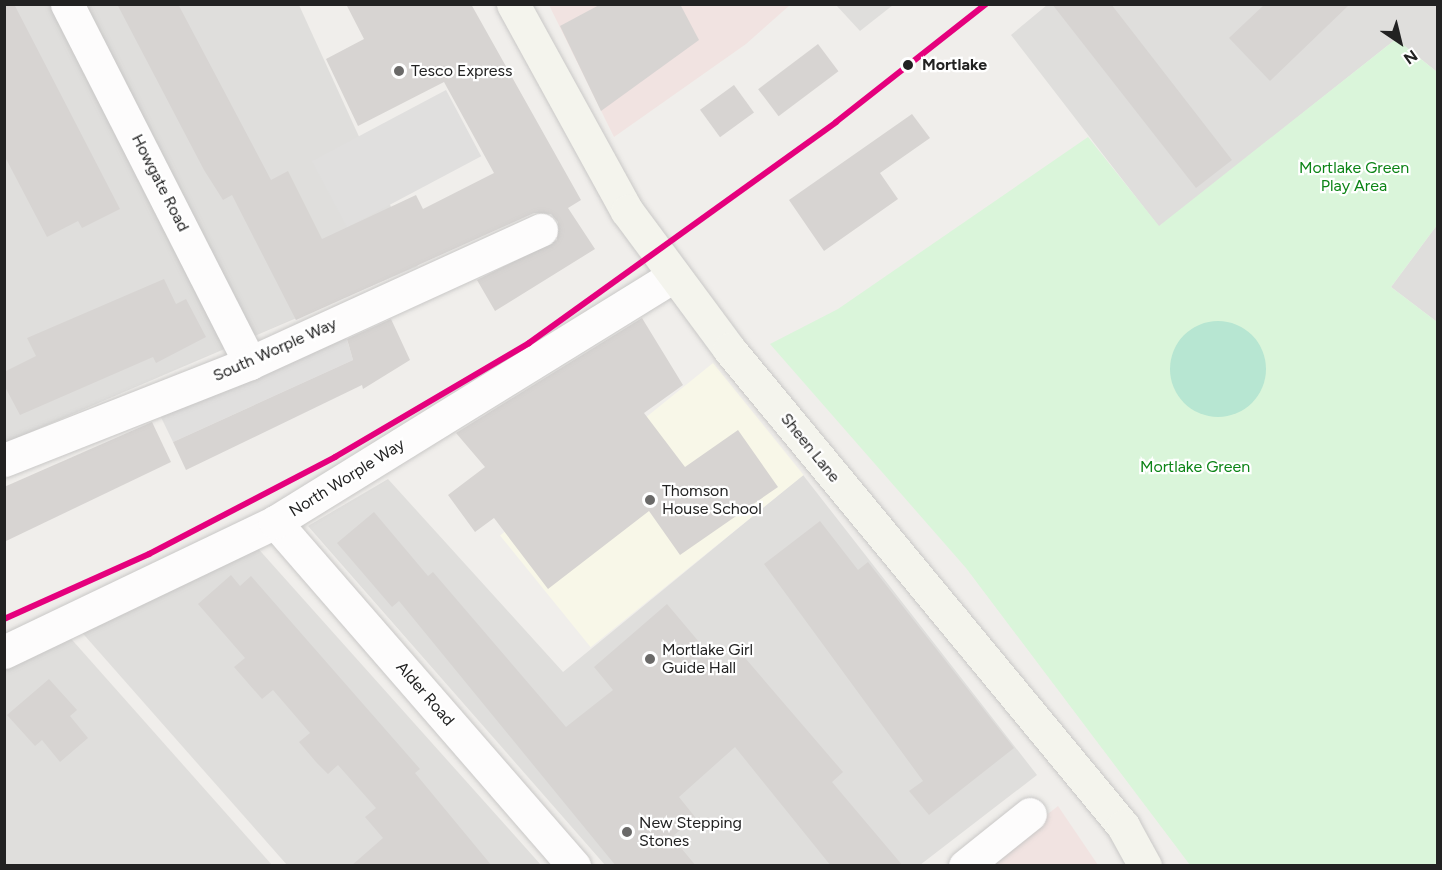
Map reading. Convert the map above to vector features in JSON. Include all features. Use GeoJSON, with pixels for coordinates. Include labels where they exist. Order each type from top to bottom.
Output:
{"type":"FeatureCollection","features":[{"type":"Feature","properties":{"kind":"main road","name":"Sheen Lane"},"geometry":{"type":"LineString","coordinates":[[513,4],[615,196],[674,276],[1123,826],[1145,866]]}},
{"type":"Feature","properties":{"kind":"street","name":"Howgate Road"},"geometry":{"type":"LineString","coordinates":[[67,4],[250,363]]}},
{"type":"Feature","properties":{"kind":"street","name":"South Worple Way"},"geometry":{"type":"LineString","coordinates":[[4,460],[250,363],[541,230]]}},
{"type":"Feature","properties":{"kind":"street","name":"North Worple Way"},"geometry":{"type":"LineString","coordinates":[[4,652],[275,522],[674,276]]}},
{"type":"Feature","properties":{"kind":"street","name":"Alder Road"},"geometry":{"type":"LineString","coordinates":[[275,522],[574,866]]}},
{"type":"Feature","properties":{"kind":"street"},"geometry":{"type":"LineString","coordinates":[[965,866],[1030,814]]}},
{"type":"Feature","properties":{"kind":"shaded area"},"geometry":{"type":"Polygon","coordinates":[[[4,5],[299,5],[418,266],[5,443],[4,5]]]}},
{"type":"Feature","properties":{"kind":"shaded area"},"geometry":{"type":"Polygon","coordinates":[[[549,5],[790,5],[746,44],[614,137],[549,5]]]}},
{"type":"Feature","properties":{"kind":"shaded area"},"geometry":{"type":"Polygon","coordinates":[[[836,5],[893,5],[860,31],[836,5]]]}},
{"type":"Feature","properties":{"kind":"shaded area"},"geometry":{"type":"Polygon","coordinates":[[[1047,5],[1437,5],[1437,72],[1396,39],[1159,227],[1011,35],[1047,5]]]}},
{"type":"Feature","properties":{"kind":"shaded area"},"geometry":{"type":"Polygon","coordinates":[[[446,90],[481,156],[347,228],[312,161],[446,90]]]}},
{"type":"Feature","properties":{"kind":"shaded area"},"geometry":{"type":"Polygon","coordinates":[[[1437,225],[1437,322],[1391,287],[1437,225]]]}},
{"type":"Feature","properties":{"kind":"shaded area"},"geometry":{"type":"Polygon","coordinates":[[[346,336],[353,360],[173,442],[158,411],[346,336]]]}},
{"type":"Feature","properties":{"kind":"shaded area","name":"Thomson House School"},"geometry":{"type":"Polygon","coordinates":[[[713,363],[804,475],[591,647],[500,535],[713,363]]]}},
{"type":"Feature","properties":{"kind":"shaded area"},"geometry":{"type":"Polygon","coordinates":[[[803,475],[1037,775],[920,865],[605,865],[308,526],[388,479],[563,672],[803,475]]]}},
{"type":"Feature","properties":{"kind":"shaded area"},"geometry":{"type":"Polygon","coordinates":[[[254,544],[541,865],[287,865],[78,628],[254,544]]]}},
{"type":"Feature","properties":{"kind":"shaded area"},"geometry":{"type":"Polygon","coordinates":[[[66,633],[272,865],[5,866],[5,664],[66,633]]]}},
{"type":"Feature","properties":{"kind":"shaded area"},"geometry":{"type":"Polygon","coordinates":[[[1058,806],[1098,865],[982,866],[998,853],[1058,806]]]}},
{"type":"Feature","properties":{"kind":"green space","name":"Mortlake Green"},"geometry":{"type":"Polygon","coordinates":[[[1396,39],[1437,72],[1437,225],[1391,287],[1437,322],[1437,865],[1190,865],[966,568],[770,344],[838,309],[1088,137],[1159,226],[1396,39]]]}},
{"type":"Feature","properties":{"kind":"green space"},"geometry":{"type":"Polygon","coordinates":[[[1218,321],[1236,325],[1252,335],[1262,351],[1266,369],[1262,387],[1252,403],[1236,413],[1218,417],[1200,413],[1184,403],[1174,387],[1170,369],[1174,351],[1184,335],[1200,325],[1218,321]]]}},
{"type":"Feature","properties":{"kind":"building"},"geometry":{"type":"Polygon","coordinates":[[[4,4],[14,4],[120,209],[82,228],[78,221],[47,237],[4,155],[4,4]]]}},
{"type":"Feature","properties":{"kind":"building"},"geometry":{"type":"Polygon","coordinates":[[[117,4],[178,4],[271,180],[288,171],[322,239],[416,195],[423,209],[494,173],[444,82],[358,126],[326,59],[364,39],[346,4],[471,4],[581,200],[568,208],[595,249],[495,311],[477,280],[557,240],[558,222],[551,214],[534,213],[296,320],[232,195],[223,200],[204,170],[117,4]]]}},
{"type":"Feature","properties":{"kind":"building"},"geometry":{"type":"Polygon","coordinates":[[[601,4],[680,4],[699,40],[601,111],[560,26],[601,4]]]}},
{"type":"Feature","properties":{"kind":"building"},"geometry":{"type":"Polygon","coordinates":[[[1052,4],[1111,4],[1232,160],[1196,188],[1052,4]]]}},
{"type":"Feature","properties":{"kind":"building"},"geometry":{"type":"Polygon","coordinates":[[[1265,4],[1350,4],[1270,81],[1229,38],[1265,4]]]}},
{"type":"Feature","properties":{"kind":"building"},"geometry":{"type":"Polygon","coordinates":[[[818,44],[838,71],[779,116],[758,89],[818,44]]]}},
{"type":"Feature","properties":{"kind":"building"},"geometry":{"type":"Polygon","coordinates":[[[734,85],[754,113],[720,137],[700,110],[734,85]]]}},
{"type":"Feature","properties":{"kind":"building","name":"Mortlake"},"geometry":{"type":"Polygon","coordinates":[[[912,114],[930,138],[880,173],[898,199],[824,251],[789,200],[912,114]]]}},
{"type":"Feature","properties":{"kind":"building"},"geometry":{"type":"Polygon","coordinates":[[[164,279],[176,304],[186,299],[206,337],[156,363],[153,357],[20,415],[4,385],[4,372],[36,356],[27,338],[164,279]]]}},
{"type":"Feature","properties":{"kind":"building"},"geometry":{"type":"Polygon","coordinates":[[[642,318],[683,385],[644,413],[685,467],[738,430],[778,487],[680,555],[649,511],[548,589],[494,518],[475,532],[448,495],[485,467],[456,433],[642,318]]]}},
{"type":"Feature","properties":{"kind":"building"},"geometry":{"type":"Polygon","coordinates":[[[391,319],[410,360],[363,389],[362,385],[186,470],[173,442],[353,360],[347,339],[391,319]]]}},
{"type":"Feature","properties":{"kind":"building"},"geometry":{"type":"Polygon","coordinates":[[[152,422],[171,462],[4,542],[4,487],[152,422]]]}},
{"type":"Feature","properties":{"kind":"building"},"geometry":{"type":"Polygon","coordinates":[[[374,512],[428,576],[433,572],[566,727],[613,690],[594,667],[667,604],[721,668],[740,652],[843,772],[832,782],[903,866],[831,866],[735,747],[679,797],[695,817],[672,837],[696,866],[616,866],[399,601],[392,607],[337,543],[374,512]]]}},
{"type":"Feature","properties":{"kind":"building"},"geometry":{"type":"Polygon","coordinates":[[[820,521],[858,570],[868,562],[1014,748],[929,815],[909,791],[923,781],[764,564],[820,521]]]}},
{"type":"Feature","properties":{"kind":"building"},"geometry":{"type":"Polygon","coordinates":[[[231,575],[240,586],[251,576],[420,769],[415,773],[492,866],[351,866],[383,838],[365,817],[376,808],[338,765],[328,774],[316,762],[299,742],[310,733],[273,690],[262,699],[234,667],[245,658],[198,604],[231,575]]]}},
{"type":"Feature","properties":{"kind":"building"},"geometry":{"type":"Polygon","coordinates":[[[49,679],[77,710],[70,716],[88,738],[60,762],[42,740],[35,746],[7,715],[49,679]]]}},
{"type":"Feature","properties":{"kind":"transit line"},"geometry":{"type":"LineString","coordinates":[[4,619],[149,554],[335,457],[529,343],[836,122],[986,4]]}},
{"type":"Feature","properties":{"kind":"place","name":"Mortlake"},"geometry":{"type":"Point","coordinates":[908,65]}},
{"type":"Feature","properties":{"kind":"place","name":"Tesco Express"},"geometry":{"type":"Point","coordinates":[399,71]}},
{"type":"Feature","properties":{"kind":"place","name":"Thomson House School"},"geometry":{"type":"Point","coordinates":[650,500]}},
{"type":"Feature","properties":{"kind":"place","name":"Mortlake Girl Guide Hall"},"geometry":{"type":"Point","coordinates":[650,659]}},
{"type":"Feature","properties":{"kind":"place","name":"New Stepping Stones"},"geometry":{"type":"Point","coordinates":[627,832]}},
{"type":"Feature","properties":{"kind":"park label","name":"Mortlake Green Play Area"},"geometry":{"type":"Point","coordinates":[1354,177]}}]}
